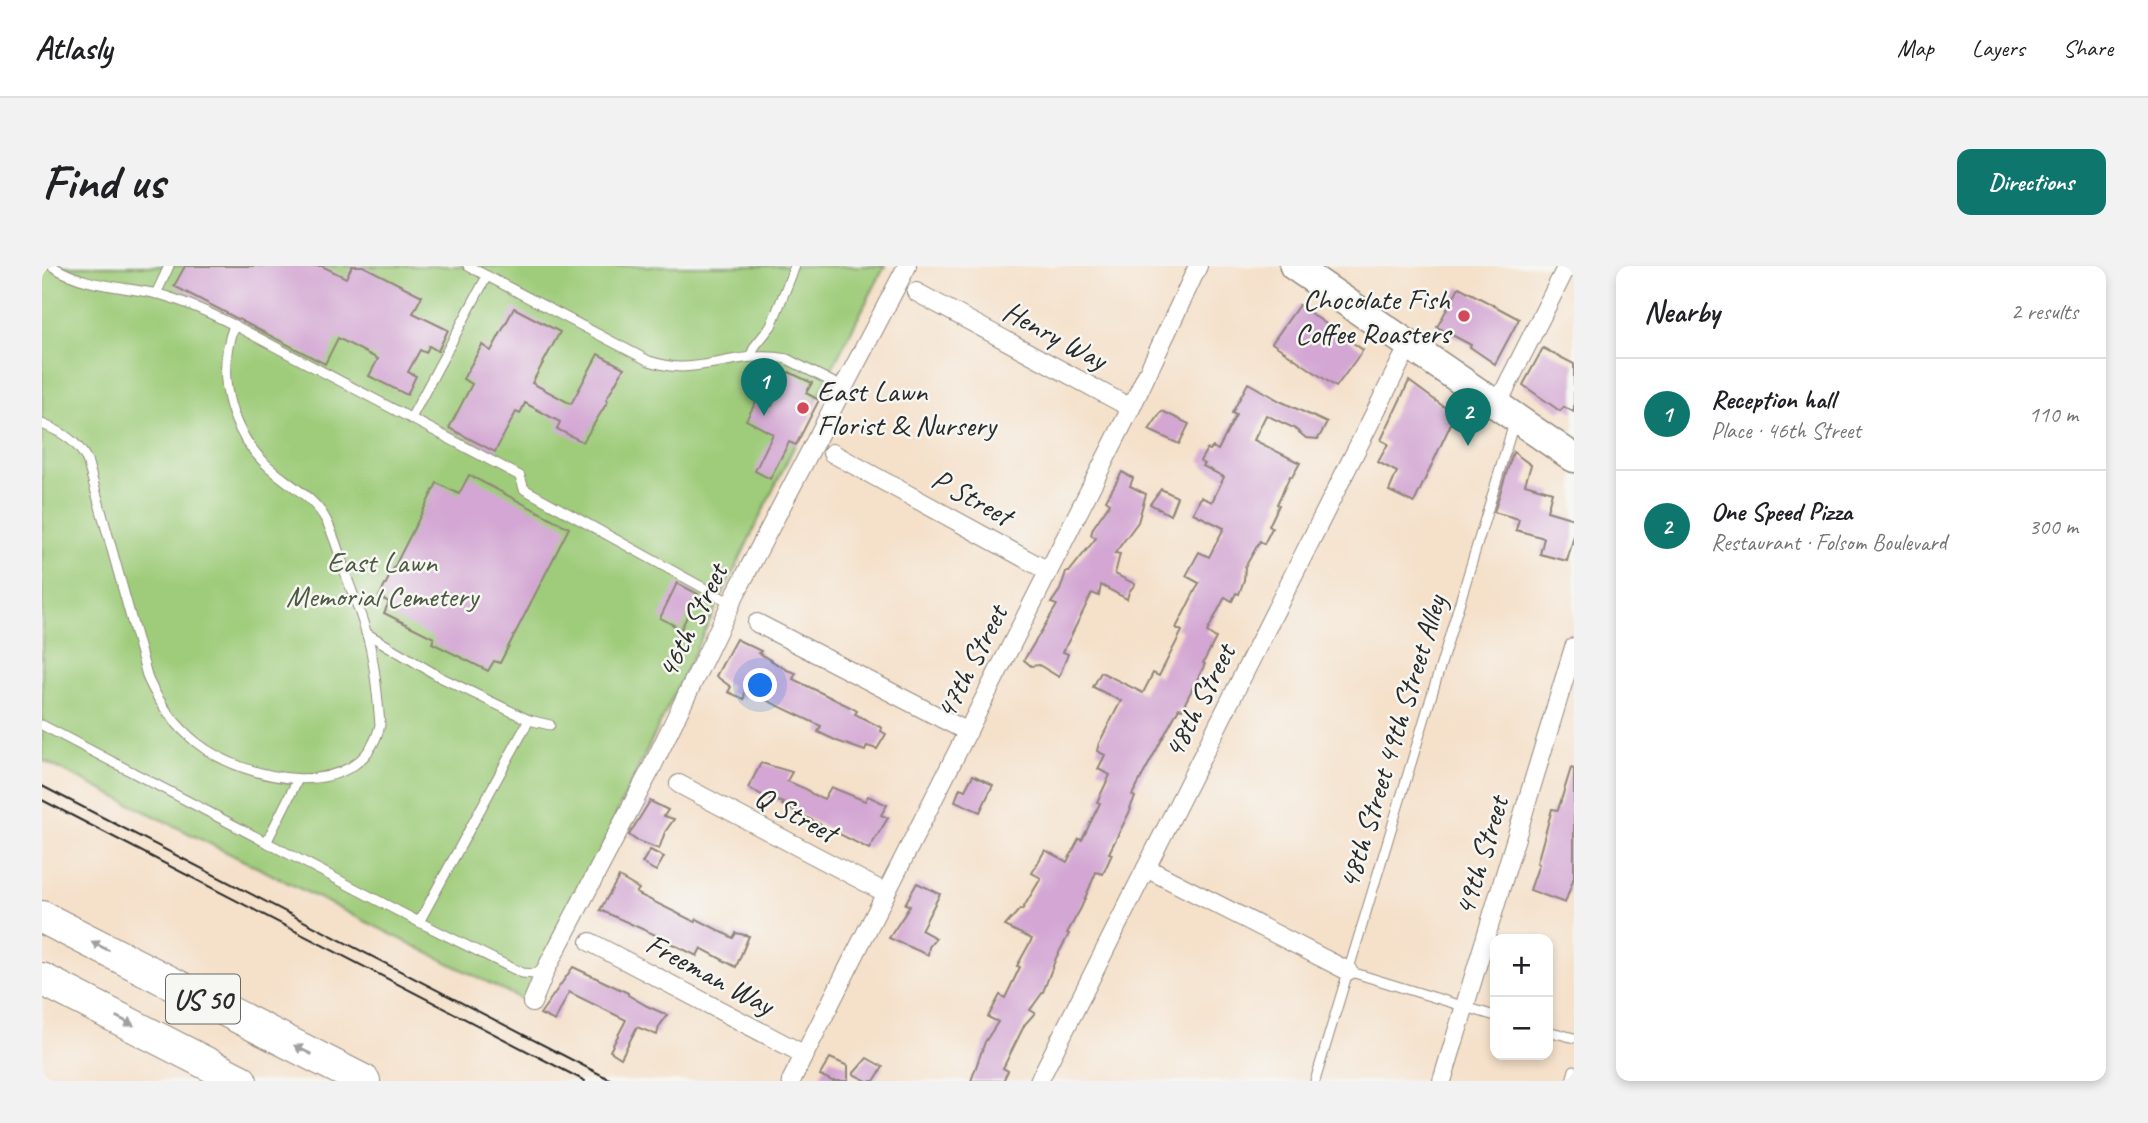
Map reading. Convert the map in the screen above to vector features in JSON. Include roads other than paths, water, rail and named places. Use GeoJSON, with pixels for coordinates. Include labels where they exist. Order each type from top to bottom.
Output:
{"type":"FeatureCollection","features":[{"type":"Feature","properties":{"kind":"highway","name":"US 50"},"geometry":{"type":"LineString","coordinates":[[42,917],[364,1081]]}},
{"type":"Feature","properties":{"kind":"highway","name":"US 50"},"geometry":{"type":"LineString","coordinates":[[42,979],[241,1081]]}},
{"type":"Feature","properties":{"kind":"main road"},"geometry":{"type":"LineString","coordinates":[[1294,266],[1574,458]]}},
{"type":"Feature","properties":{"kind":"street","name":"46th Street"},"geometry":{"type":"LineString","coordinates":[[531,1003],[651,769],[731,603],[907,266]]}},
{"type":"Feature","properties":{"kind":"street","name":"47th Street"},"geometry":{"type":"LineString","coordinates":[[792,1081],[1131,408],[1198,266]]}},
{"type":"Feature","properties":{"kind":"street"},"geometry":{"type":"LineString","coordinates":[[1506,411],[1562,268]]}},
{"type":"Feature","properties":{"kind":"street","name":"Henry Way"},"geometry":{"type":"LineString","coordinates":[[916,292],[1131,408]]}},
{"type":"Feature","properties":{"kind":"street","name":"48th Street"},"geometry":{"type":"LineString","coordinates":[[1039,1081],[1409,345]]}},
{"type":"Feature","properties":{"kind":"street","name":"P Street"},"geometry":{"type":"LineString","coordinates":[[832,453],[1048,571]]}},
{"type":"Feature","properties":{"kind":"street"},"geometry":{"type":"LineString","coordinates":[[757,623],[968,732]]}},
{"type":"Feature","properties":{"kind":"street","name":"49th Street"},"geometry":{"type":"LineString","coordinates":[[1442,1081],[1574,647]]}},
{"type":"Feature","properties":{"kind":"street","name":"Q Street"},"geometry":{"type":"LineString","coordinates":[[679,784],[886,893]]}},
{"type":"Feature","properties":{"kind":"street"},"geometry":{"type":"LineString","coordinates":[[1146,868],[1348,971]]}},
{"type":"Feature","properties":{"kind":"street","name":"Freeman Way"},"geometry":{"type":"LineString","coordinates":[[590,942],[805,1055]]}},
{"type":"Feature","properties":{"kind":"lane"},"geometry":{"type":"LineString","coordinates":[[52,266],[93,283],[156,294],[186,303],[234,325],[520,476],[524,489],[731,603]]}},
{"type":"Feature","properties":{"kind":"lane"},"geometry":{"type":"LineString","coordinates":[[156,294],[169,266]]}},
{"type":"Feature","properties":{"kind":"lane"},"geometry":{"type":"LineString","coordinates":[[468,266],[649,361],[682,367],[750,357],[787,359],[844,388]]}},
{"type":"Feature","properties":{"kind":"lane"},"geometry":{"type":"LineString","coordinates":[[750,357],[771,326],[795,266]]}},
{"type":"Feature","properties":{"kind":"lane"},"geometry":{"type":"LineString","coordinates":[[411,418],[487,275]]}},
{"type":"Feature","properties":{"kind":"lane"},"geometry":{"type":"LineString","coordinates":[[42,424],[75,442],[87,460],[148,679],[166,710],[198,744],[257,771],[276,777],[298,779],[330,776],[344,771],[365,756],[377,737],[380,725],[371,650],[333,537],[321,512],[261,460],[242,436],[235,420],[227,391],[226,373],[234,325]]}},
{"type":"Feature","properties":{"kind":"lane","name":"48th Street 49th Street Alley"},"geometry":{"type":"LineString","coordinates":[[1315,1081],[1506,411]]}},
{"type":"Feature","properties":{"kind":"lane"},"geometry":{"type":"LineString","coordinates":[[366,634],[440,677],[528,720],[550,725]]}},
{"type":"Feature","properties":{"kind":"lane"},"geometry":{"type":"LineString","coordinates":[[419,922],[528,720]]}},
{"type":"Feature","properties":{"kind":"lane"},"geometry":{"type":"LineString","coordinates":[[42,725],[522,973],[534,974],[547,969]]}},
{"type":"Feature","properties":{"kind":"lane"},"geometry":{"type":"LineString","coordinates":[[267,841],[298,779]]}},
{"type":"Feature","properties":{"kind":"lane"},"geometry":{"type":"LineString","coordinates":[[1348,971],[1490,1015]]}},
{"type":"Feature","properties":{"kind":"lane"},"geometry":{"type":"LineString","coordinates":[[1553,1032],[1574,1038]]}},
{"type":"Feature","properties":{"kind":"lane"},"geometry":{"type":"LineString","coordinates":[[1570,1081],[1574,1070]]}},
{"type":"Feature","properties":{"kind":"tram line"},"geometry":{"type":"LineString","coordinates":[[42,786],[613,1081]]}},
{"type":"Feature","properties":{"kind":"tram line"},"geometry":{"type":"LineString","coordinates":[[42,800],[585,1081]]}},
{"type":"Feature","properties":{"kind":"place","name":"Chocolate Fish Coffee Roasters"},"geometry":{"type":"Point","coordinates":[1464,316]}},
{"type":"Feature","properties":{"kind":"place","name":"East Lawn Florist & Nursery"},"geometry":{"type":"Point","coordinates":[803,408]}},
{"type":"Feature","properties":{"kind":"place","name":"Reception hall"},"geometry":{"type":"Point","coordinates":[764,416]}},
{"type":"Feature","properties":{"kind":"place","name":"One Speed Pizza"},"geometry":{"type":"Point","coordinates":[1468,446]}},
{"type":"Feature","properties":{"kind":"park label","name":"East Lawn Memorial Cemetery"},"geometry":{"type":"Point","coordinates":[382,579]}}]}
